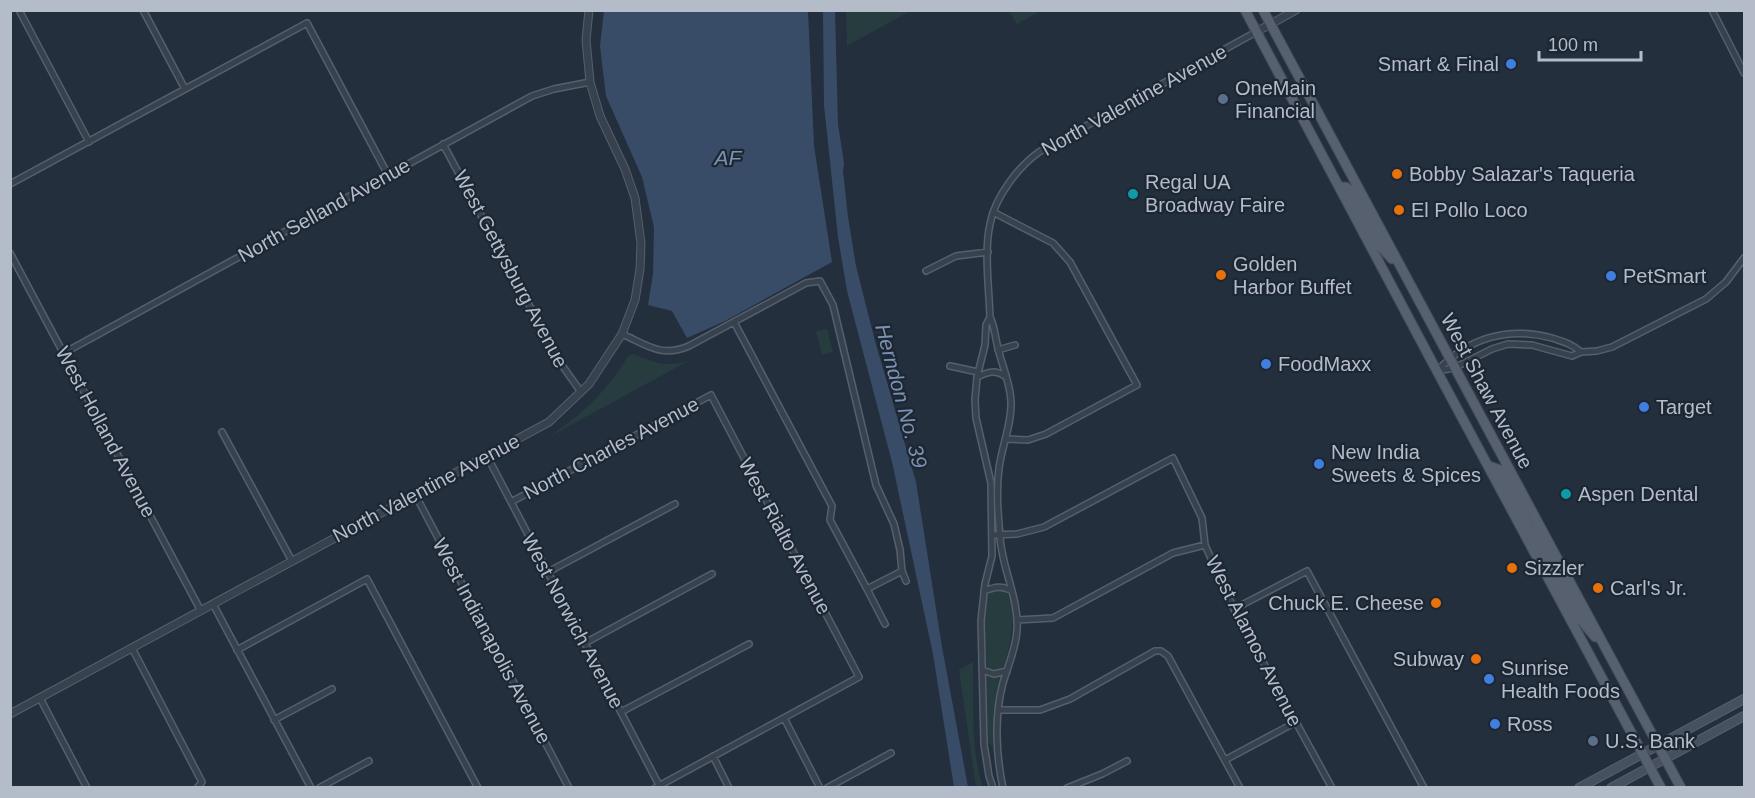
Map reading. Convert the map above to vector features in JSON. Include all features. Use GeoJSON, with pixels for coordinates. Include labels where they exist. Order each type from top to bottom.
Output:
{"type":"FeatureCollection","features":[{"type":"Feature","properties":{"kind":"main road","name":"West Shaw Avenue"},"geometry":{"type":"LineString","coordinates":[[1245,10],[1661,788]]}},
{"type":"Feature","properties":{"kind":"main road","name":"West Shaw Avenue"},"geometry":{"type":"LineString","coordinates":[[1263,10],[1681,788]]}},
{"type":"Feature","properties":{"kind":"main road"},"geometry":{"type":"LineString","coordinates":[[1339,187],[1346,187],[1351,191],[1380,246],[1402,270]]}},
{"type":"Feature","properties":{"kind":"main road"},"geometry":{"type":"LineString","coordinates":[[1489,466],[1500,470],[1531,529],[1544,534]]}},
{"type":"Feature","properties":{"kind":"main road"},"geometry":{"type":"LineString","coordinates":[[1527,537],[1534,537],[1538,542],[1581,620],[1611,657]]}},
{"type":"Feature","properties":{"kind":"main road"},"geometry":{"type":"LineString","coordinates":[[1579,788],[1744,699]]}},
{"type":"Feature","properties":{"kind":"main road"},"geometry":{"type":"LineString","coordinates":[[1611,788],[1744,716]]}},
{"type":"Feature","properties":{"kind":"street"},"geometry":{"type":"LineString","coordinates":[[19,10],[89,141]]}},
{"type":"Feature","properties":{"kind":"street"},"geometry":{"type":"LineString","coordinates":[[143,10],[186,89]]}},
{"type":"Feature","properties":{"kind":"street","name":"North Valentine Avenue"},"geometry":{"type":"LineString","coordinates":[[10,714],[549,422],[590,384],[622,334],[635,300],[642,256],[638,212],[631,184],[600,116],[590,82],[586,40],[589,10]]}},
{"type":"Feature","properties":{"kind":"street","name":"North Valentine Avenue"},"geometry":{"type":"LineString","coordinates":[[990,317],[988,236],[993,212],[1010,181],[1030,158],[1296,10]]}},
{"type":"Feature","properties":{"kind":"street"},"geometry":{"type":"LineString","coordinates":[[1712,10],[1744,73]]}},
{"type":"Feature","properties":{"kind":"street"},"geometry":{"type":"LineString","coordinates":[[10,184],[307,23],[388,175]]}},
{"type":"Feature","properties":{"kind":"street","name":"North Selland Avenue"},"geometry":{"type":"LineString","coordinates":[[64,353],[532,96],[590,82]]}},
{"type":"Feature","properties":{"kind":"street","name":"West Gettysburg Avenue"},"geometry":{"type":"LineString","coordinates":[[443,144],[559,361],[581,392]]}},
{"type":"Feature","properties":{"kind":"street"},"geometry":{"type":"LineString","coordinates":[[993,212],[1053,243],[1070,262],[1137,386],[1046,434],[1028,440],[1006,439]]}},
{"type":"Feature","properties":{"kind":"street"},"geometry":{"type":"LineString","coordinates":[[926,271],[956,256],[988,252]]}},
{"type":"Feature","properties":{"kind":"street","name":"West Holland Avenue"},"geometry":{"type":"LineString","coordinates":[[10,253],[201,611]]}},
{"type":"Feature","properties":{"kind":"street"},"geometry":{"type":"LineString","coordinates":[[1437,371],[1455,368],[1492,349],[1508,344],[1532,345],[1572,356],[1622,344],[1706,299],[1726,282],[1744,258]]}},
{"type":"Feature","properties":{"kind":"street"},"geometry":{"type":"LineString","coordinates":[[622,334],[658,350],[675,351],[689,346],[806,283],[820,281],[832,304],[876,485],[894,524],[902,571],[906,581]]}},
{"type":"Feature","properties":{"kind":"street"},"geometry":{"type":"LineString","coordinates":[[990,317],[1011,400],[1011,412],[999,469],[996,535],[984,591],[981,621],[984,744],[993,788]]}},
{"type":"Feature","properties":{"kind":"street"},"geometry":{"type":"LineString","coordinates":[[990,317],[986,325],[985,345],[977,374],[976,418],[989,470],[996,535],[1012,591],[1017,620],[1015,646],[1003,684],[998,710],[999,762],[1003,788]]}},
{"type":"Feature","properties":{"kind":"street"},"geometry":{"type":"LineString","coordinates":[[734,322],[832,506],[830,520],[885,624]]}},
{"type":"Feature","properties":{"kind":"street"},"geometry":{"type":"LineString","coordinates":[[1437,371],[1449,358],[1491,337],[1515,333],[1534,334],[1573,344],[1581,352]]}},
{"type":"Feature","properties":{"kind":"street"},"geometry":{"type":"LineString","coordinates":[[998,350],[1015,345]]}},
{"type":"Feature","properties":{"kind":"street"},"geometry":{"type":"LineString","coordinates":[[950,366],[977,374],[998,372],[1007,378]]}},
{"type":"Feature","properties":{"kind":"street","name":"North Charles Avenue"},"geometry":{"type":"LineString","coordinates":[[511,502],[711,395]]}},
{"type":"Feature","properties":{"kind":"street","name":"West Rialto Avenue"},"geometry":{"type":"LineString","coordinates":[[711,395],[859,677],[784,718]]}},
{"type":"Feature","properties":{"kind":"street"},"geometry":{"type":"LineString","coordinates":[[222,432],[292,561]]}},
{"type":"Feature","properties":{"kind":"street","name":"West Norwich Avenue"},"geometry":{"type":"LineString","coordinates":[[487,456],[621,712],[657,786]]}},
{"type":"Feature","properties":{"kind":"street","name":"West Alamos Avenue"},"geometry":{"type":"LineString","coordinates":[[996,535],[1017,534],[1044,527],[1173,458],[1202,518],[1205,545],[1234,609],[1332,788]]}},
{"type":"Feature","properties":{"kind":"street","name":"West Indianapolis Avenue"},"geometry":{"type":"LineString","coordinates":[[415,494],[569,788]]}},
{"type":"Feature","properties":{"kind":"street"},"geometry":{"type":"LineString","coordinates":[[548,572],[675,504]]}},
{"type":"Feature","properties":{"kind":"street"},"geometry":{"type":"LineString","coordinates":[[1017,620],[1053,618],[1173,553],[1205,545]]}},
{"type":"Feature","properties":{"kind":"street"},"geometry":{"type":"LineString","coordinates":[[867,589],[902,571]]}},
{"type":"Feature","properties":{"kind":"street"},"geometry":{"type":"LineString","coordinates":[[1234,609],[1307,571],[1424,788]]}},
{"type":"Feature","properties":{"kind":"street"},"geometry":{"type":"LineString","coordinates":[[585,643],[712,574]]}},
{"type":"Feature","properties":{"kind":"street"},"geometry":{"type":"LineString","coordinates":[[237,650],[367,579],[478,788]]}},
{"type":"Feature","properties":{"kind":"street"},"geometry":{"type":"LineString","coordinates":[[984,591],[998,586],[1012,591]]}},
{"type":"Feature","properties":{"kind":"street"},"geometry":{"type":"LineString","coordinates":[[213,604],[311,788]]}},
{"type":"Feature","properties":{"kind":"street"},"geometry":{"type":"LineString","coordinates":[[621,712],[749,644]]}},
{"type":"Feature","properties":{"kind":"street"},"geometry":{"type":"LineString","coordinates":[[132,648],[202,782],[197,788]]}},
{"type":"Feature","properties":{"kind":"street"},"geometry":{"type":"LineString","coordinates":[[998,710],[1040,710],[1070,699],[1155,651],[1161,651],[1168,656],[1240,788]]}},
{"type":"Feature","properties":{"kind":"street"},"geometry":{"type":"LineString","coordinates":[[982,670],[994,674],[1007,671]]}},
{"type":"Feature","properties":{"kind":"street"},"geometry":{"type":"LineString","coordinates":[[274,720],[332,689]]}},
{"type":"Feature","properties":{"kind":"street"},"geometry":{"type":"LineString","coordinates":[[40,698],[87,788]]}},
{"type":"Feature","properties":{"kind":"street"},"geometry":{"type":"LineString","coordinates":[[657,786],[784,718],[820,788]]}},
{"type":"Feature","properties":{"kind":"street"},"geometry":{"type":"LineString","coordinates":[[1225,760],[1296,722]]}},
{"type":"Feature","properties":{"kind":"street"},"geometry":{"type":"LineString","coordinates":[[827,788],[891,753]]}},
{"type":"Feature","properties":{"kind":"street"},"geometry":{"type":"LineString","coordinates":[[713,756],[729,788]]}},
{"type":"Feature","properties":{"kind":"street"},"geometry":{"type":"LineString","coordinates":[[319,788],[369,760]]}},
{"type":"Feature","properties":{"kind":"street"},"geometry":{"type":"LineString","coordinates":[[1067,788],[1087,781],[1127,761]]}},
{"type":"Feature","properties":{"kind":"street"},"geometry":{"type":"LineString","coordinates":[[1087,781],[1090,788]]}},
{"type":"Feature","properties":{"kind":"green space"},"geometry":{"type":"Polygon","coordinates":[[[846,10],[910,10],[910,11],[847,46],[846,10]]]}},
{"type":"Feature","properties":{"kind":"green space"},"geometry":{"type":"Polygon","coordinates":[[[1009,11],[1036,11],[1037,13],[1017,24],[1009,11]]]}},
{"type":"Feature","properties":{"kind":"green space"},"geometry":{"type":"Polygon","coordinates":[[[827,329],[833,352],[822,355],[816,331],[827,329]]]}},
{"type":"Feature","properties":{"kind":"green space"},"geometry":{"type":"Polygon","coordinates":[[[634,354],[648,360],[668,364],[690,360],[547,438],[592,402],[628,356],[634,354]]]}},
{"type":"Feature","properties":{"kind":"green space"},"geometry":{"type":"Polygon","coordinates":[[[998,590],[1006,592],[1011,599],[1013,618],[1004,666],[996,670],[986,667],[985,617],[989,594],[998,590]]]}},
{"type":"Feature","properties":{"kind":"green space"},"geometry":{"type":"Polygon","coordinates":[[[973,662],[974,741],[983,787],[976,787],[959,670],[973,662]]]}},
{"type":"Feature","properties":{"kind":"green space"},"geometry":{"type":"Polygon","coordinates":[[[986,676],[1002,676],[995,710],[995,744],[992,746],[988,743],[986,676]]]}},
{"type":"Feature","properties":{"kind":"water","name":"AF"},"geometry":{"type":"Polygon","coordinates":[[[604,11],[808,11],[814,146],[832,262],[725,321],[687,338],[672,311],[648,305],[653,274],[654,227],[642,177],[606,96],[600,46],[604,11]]]}},
{"type":"Feature","properties":{"kind":"water"},"geometry":{"type":"Polygon","coordinates":[[[823,11],[835,11],[838,124],[856,266],[916,482],[942,647],[968,787],[954,787],[933,654],[892,462],[847,291],[838,237],[824,105],[823,11]]]}},
{"type":"Feature","properties":{"kind":"place","name":"Smart & Final"},"geometry":{"type":"Point","coordinates":[1511,64]}},
{"type":"Feature","properties":{"kind":"place","name":"OneMain Financial"},"geometry":{"type":"Point","coordinates":[1223,99]}},
{"type":"Feature","properties":{"kind":"place","name":"Bobby Salazar's Taqueria"},"geometry":{"type":"Point","coordinates":[1397,174]}},
{"type":"Feature","properties":{"kind":"place","name":"Regal UA Broadway Faire"},"geometry":{"type":"Point","coordinates":[1133,194]}},
{"type":"Feature","properties":{"kind":"place","name":"El Pollo Loco"},"geometry":{"type":"Point","coordinates":[1399,210]}},
{"type":"Feature","properties":{"kind":"place","name":"Golden Harbor Buffet"},"geometry":{"type":"Point","coordinates":[1221,275]}},
{"type":"Feature","properties":{"kind":"place","name":"PetSmart"},"geometry":{"type":"Point","coordinates":[1611,276]}},
{"type":"Feature","properties":{"kind":"place","name":"FoodMaxx"},"geometry":{"type":"Point","coordinates":[1266,364]}},
{"type":"Feature","properties":{"kind":"place","name":"Target"},"geometry":{"type":"Point","coordinates":[1644,407]}},
{"type":"Feature","properties":{"kind":"place","name":"New India Sweets & Spices"},"geometry":{"type":"Point","coordinates":[1319,464]}},
{"type":"Feature","properties":{"kind":"place","name":"Aspen Dental"},"geometry":{"type":"Point","coordinates":[1566,494]}},
{"type":"Feature","properties":{"kind":"place","name":"Sizzler"},"geometry":{"type":"Point","coordinates":[1512,568]}},
{"type":"Feature","properties":{"kind":"place","name":"Carl's Jr."},"geometry":{"type":"Point","coordinates":[1598,588]}},
{"type":"Feature","properties":{"kind":"place","name":"Chuck E. Cheese"},"geometry":{"type":"Point","coordinates":[1436,603]}},
{"type":"Feature","properties":{"kind":"place","name":"Subway"},"geometry":{"type":"Point","coordinates":[1476,659]}},
{"type":"Feature","properties":{"kind":"place","name":"Sunrise Health Foods"},"geometry":{"type":"Point","coordinates":[1489,679]}},
{"type":"Feature","properties":{"kind":"place","name":"Ross"},"geometry":{"type":"Point","coordinates":[1495,724]}},
{"type":"Feature","properties":{"kind":"place","name":"U.S. Bank"},"geometry":{"type":"Point","coordinates":[1593,741]}},
{"type":"Feature","properties":{"kind":"water label","name":"Herndon No. 39"},"geometry":{"type":"Point","coordinates":[901,396]}}]}
